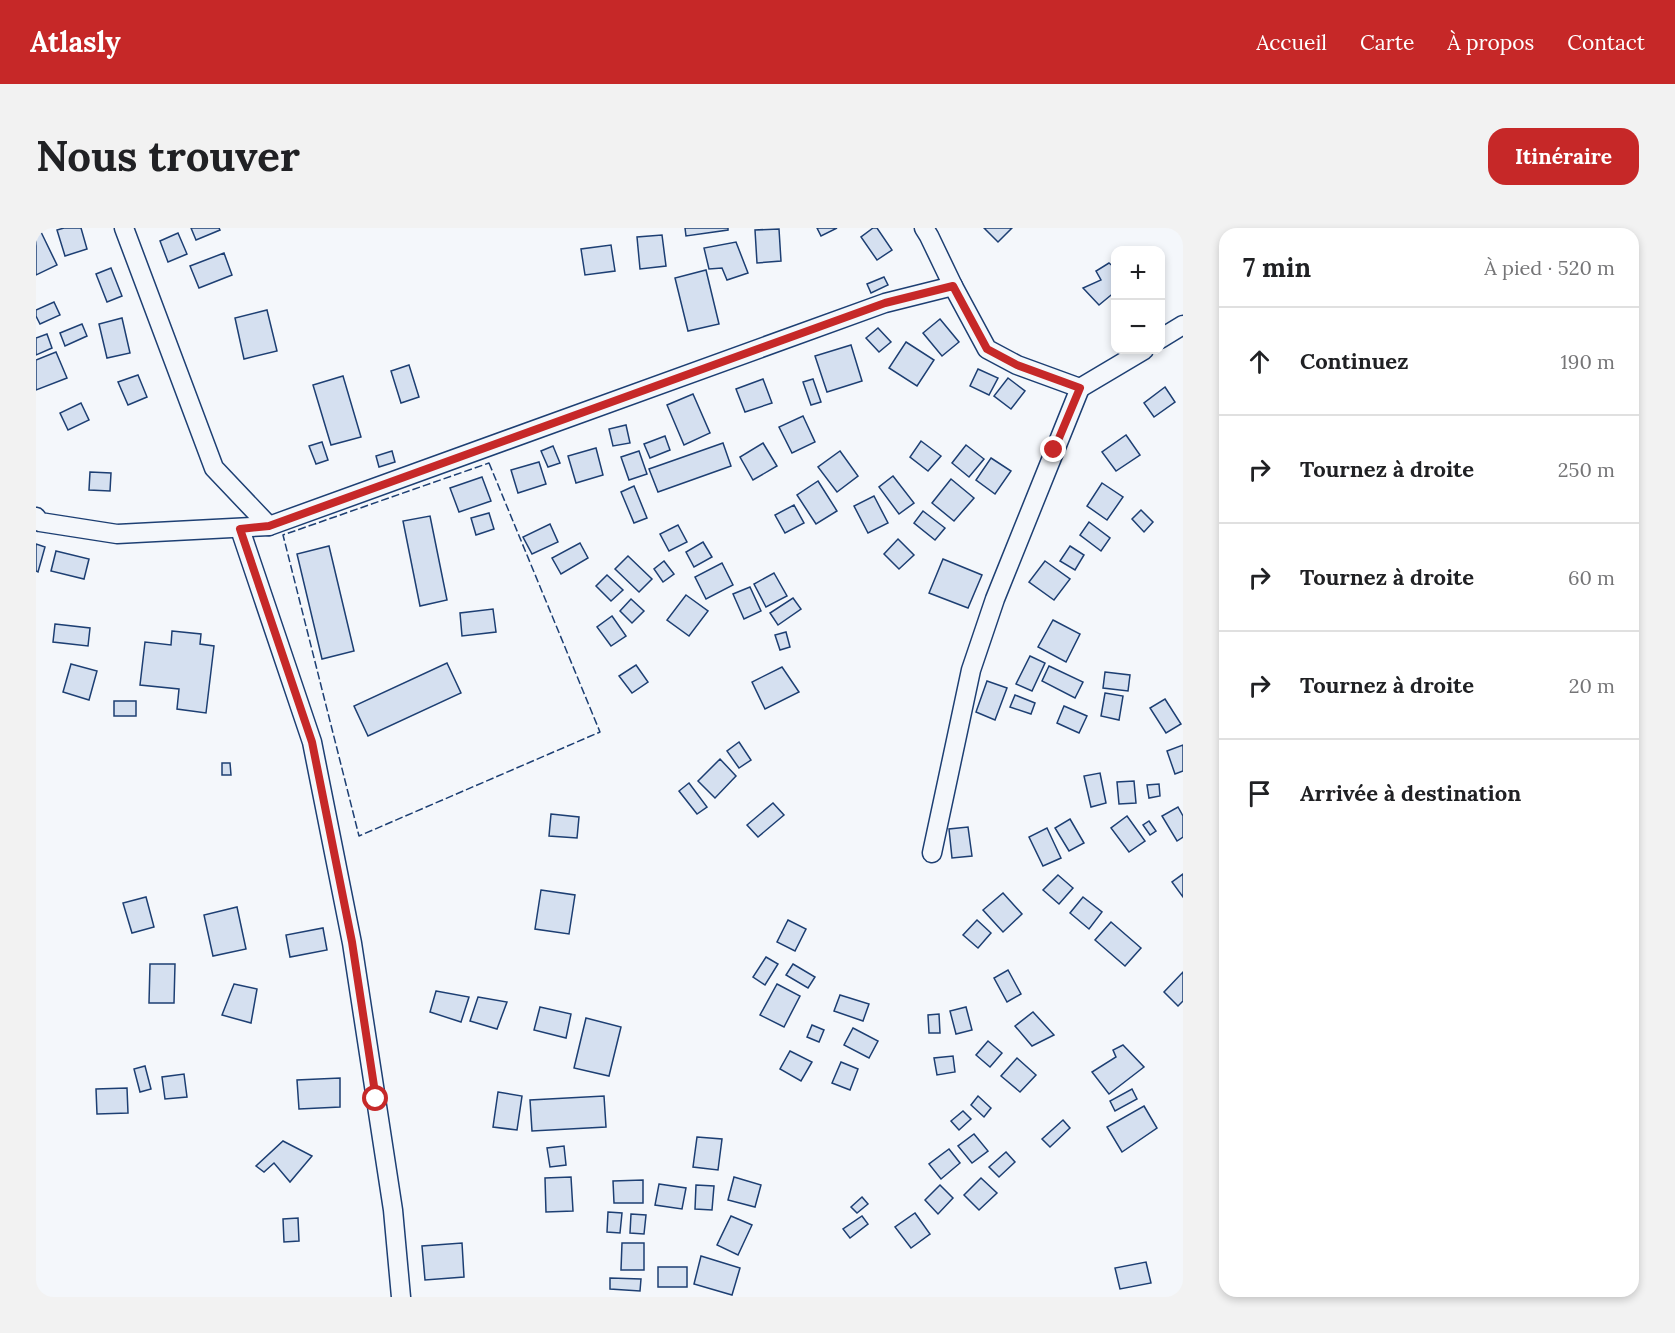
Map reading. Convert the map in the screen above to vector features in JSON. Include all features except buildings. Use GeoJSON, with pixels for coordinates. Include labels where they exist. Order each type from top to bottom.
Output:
{"type":"FeatureCollection","features":[{"type":"Feature","properties":{"kind":"street"},"geometry":{"type":"LineString","coordinates":[[124,228],[214,468],[269,526]]}},
{"type":"Feature","properties":{"kind":"street"},"geometry":{"type":"LineString","coordinates":[[924,228],[987,349],[1017,365],[1080,388]]}},
{"type":"Feature","properties":{"kind":"street"},"geometry":{"type":"LineString","coordinates":[[36,517],[40,522],[117,534],[269,526],[885,303],[953,286]]}},
{"type":"Feature","properties":{"kind":"street"},"geometry":{"type":"LineString","coordinates":[[1165,336],[1183,325]]}},
{"type":"Feature","properties":{"kind":"street"},"geometry":{"type":"LineString","coordinates":[[932,853],[971,670],[995,599],[1080,388],[1137,354]]}},
{"type":"Feature","properties":{"kind":"street"},"geometry":{"type":"LineString","coordinates":[[240,529],[312,742],[352,942],[393,1210],[401,1297]]}},
{"type":"Feature","properties":{"kind":"fence"},"geometry":{"type":"LineString","coordinates":[[489,463],[600,732],[359,836],[283,535],[489,463]]}},
{"type":"Feature","properties":{"kind":"route"},"geometry":{"type":"LineString","coordinates":[[376,1099],[352,942],[312,742],[240,529],[269,526],[885,303],[953,286],[987,349],[1017,365],[1080,388],[1054,450]]}}]}
